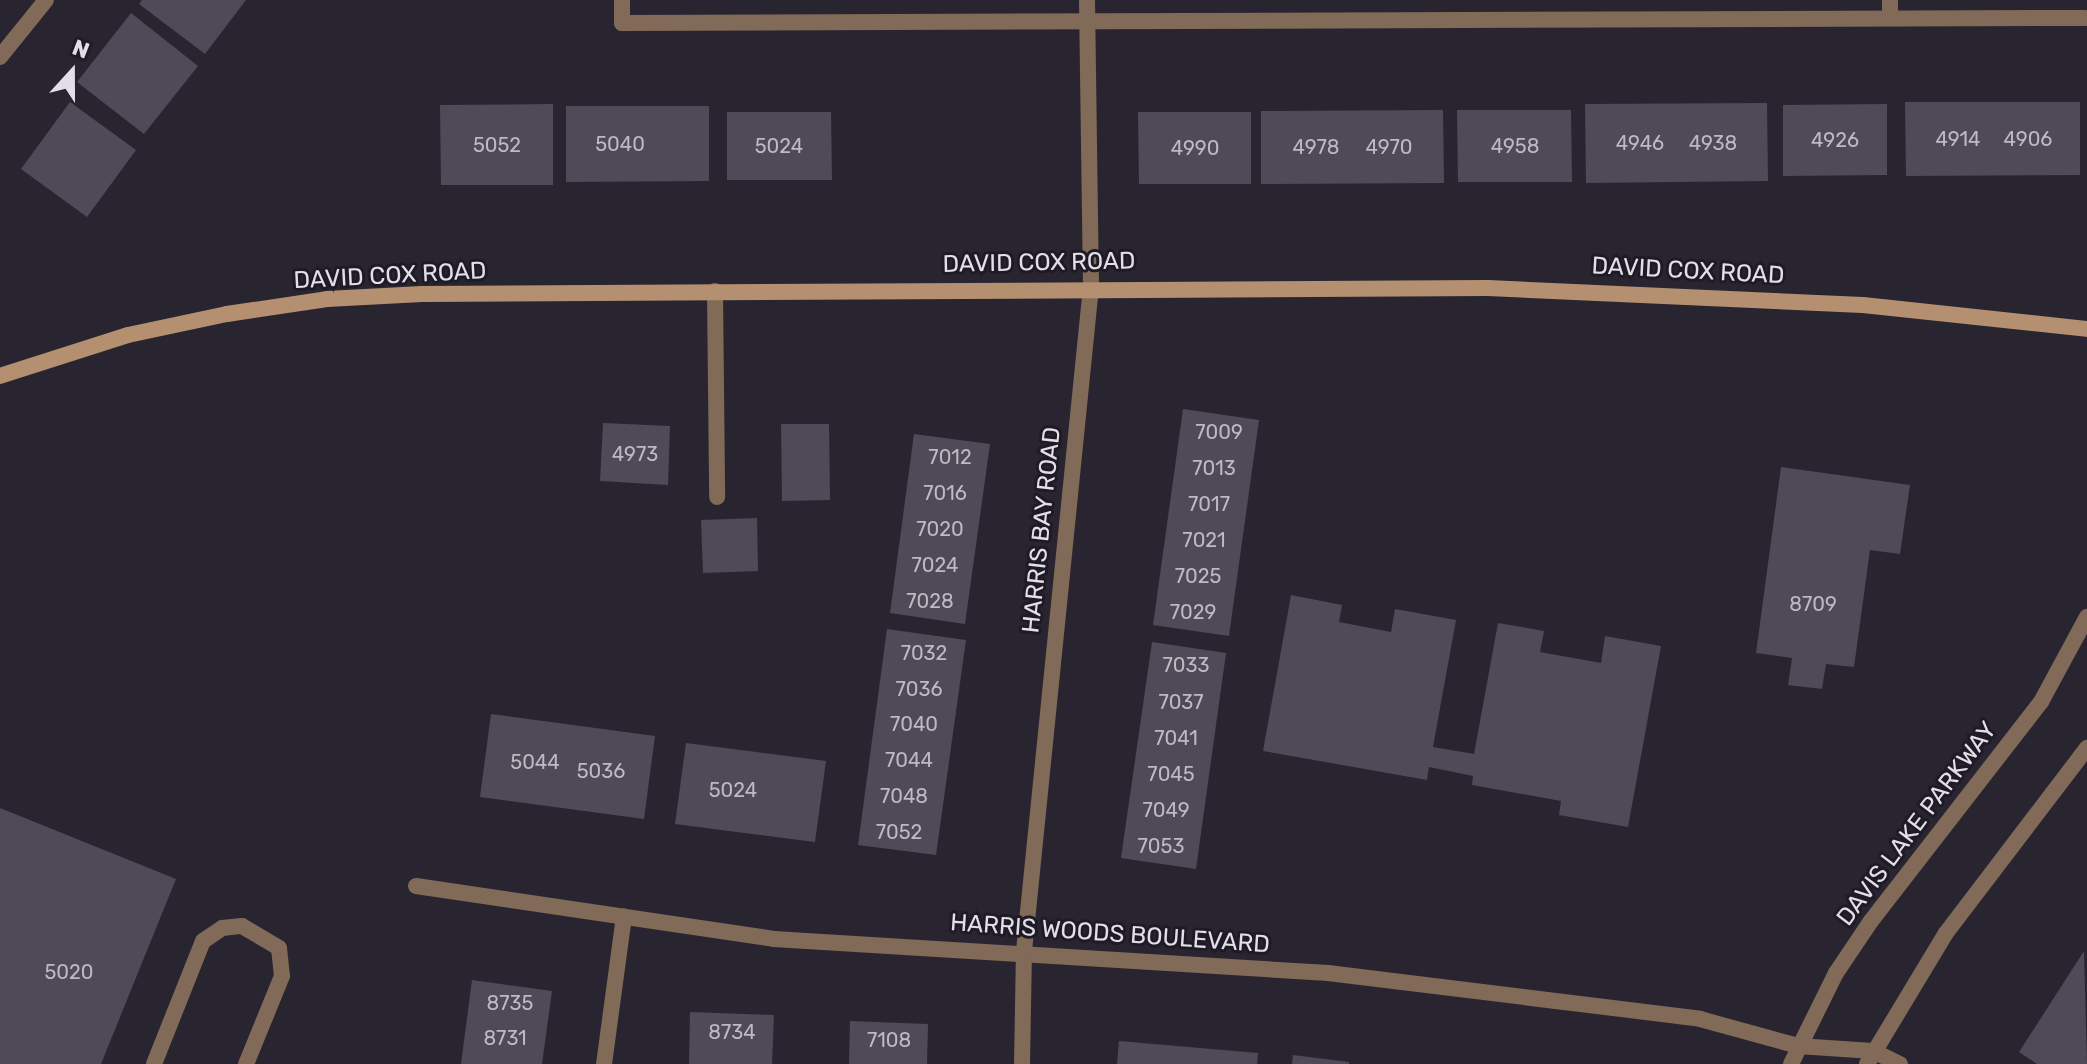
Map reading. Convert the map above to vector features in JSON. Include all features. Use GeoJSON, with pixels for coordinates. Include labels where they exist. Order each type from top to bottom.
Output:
{"type":"FeatureCollection","features":[{"type":"Feature","properties":{"kind":"main road","name":"DAVID COX ROAD"},"geometry":{"type":"LineString","coordinates":[[0,376],[128,335],[327,299],[715,291],[1317,285],[1688,293],[1863,305],[2087,329]]}},
{"type":"Feature","properties":{"kind":"street"},"geometry":{"type":"LineString","coordinates":[[0,57],[46,0]]}},
{"type":"Feature","properties":{"kind":"street"},"geometry":{"type":"LineString","coordinates":[[622,0],[622,23],[2085,18]]}},
{"type":"Feature","properties":{"kind":"street","name":"HARRIS BAY ROAD"},"geometry":{"type":"LineString","coordinates":[[1022,1064],[1024,951],[1091,287],[1087,0]]}},
{"type":"Feature","properties":{"kind":"street"},"geometry":{"type":"LineString","coordinates":[[1890,0],[1890,18]]}},
{"type":"Feature","properties":{"kind":"street"},"geometry":{"type":"LineString","coordinates":[[715,291],[717,497]]}},
{"type":"Feature","properties":{"kind":"street","name":"DAVIS LAKE PARKWAY"},"geometry":{"type":"LineString","coordinates":[[1791,1064],[1798,1046],[1862,934],[1913,861],[2041,702],[2087,617]]}},
{"type":"Feature","properties":{"kind":"street"},"geometry":{"type":"LineString","coordinates":[[1900,1064],[1870,1058],[1946,933],[2087,748]]}},
{"type":"Feature","properties":{"kind":"street","name":"HARRIS WOODS BOULEVARD"},"geometry":{"type":"LineString","coordinates":[[416,886],[774,939],[1024,951],[1373,979],[1700,1019],[1798,1046],[1870,1058]]}},
{"type":"Feature","properties":{"kind":"street"},"geometry":{"type":"LineString","coordinates":[[604,1064],[624,916]]}},
{"type":"Feature","properties":{"kind":"street"},"geometry":{"type":"LineString","coordinates":[[154,1064],[203,941],[222,928],[242,926],[279,948],[282,976],[246,1064]]}},
{"type":"Feature","properties":{"kind":"street"},"geometry":{"type":"LineString","coordinates":[[1798,1046],[1814,1064]]}},
{"type":"Feature","properties":{"kind":"building"},"geometry":{"type":"Polygon","coordinates":[[[142,0],[246,0],[205,54],[139,4],[142,0]]]}},
{"type":"Feature","properties":{"kind":"building"},"geometry":{"type":"Polygon","coordinates":[[[131,13],[198,66],[144,134],[77,82],[131,13]]]}},
{"type":"Feature","properties":{"kind":"building"},"geometry":{"type":"Polygon","coordinates":[[[70,102],[136,150],[87,217],[21,169],[70,102]]]}},
{"type":"Feature","properties":{"kind":"building"},"geometry":{"type":"Polygon","coordinates":[[[1905,102],[2080,102],[2080,175],[1906,176],[1905,102]]]}},
{"type":"Feature","properties":{"kind":"building"},"geometry":{"type":"Polygon","coordinates":[[[1767,103],[1768,181],[1586,183],[1585,104],[1767,103]]]}},
{"type":"Feature","properties":{"kind":"building"},"geometry":{"type":"Polygon","coordinates":[[[553,104],[553,185],[441,185],[440,105],[553,104]]]}},
{"type":"Feature","properties":{"kind":"building"},"geometry":{"type":"Polygon","coordinates":[[[1887,104],[1887,175],[1783,176],[1783,105],[1887,104]]]}},
{"type":"Feature","properties":{"kind":"building"},"geometry":{"type":"Polygon","coordinates":[[[566,106],[709,106],[709,181],[566,182],[566,106]]]}},
{"type":"Feature","properties":{"kind":"building"},"geometry":{"type":"Polygon","coordinates":[[[1443,110],[1444,183],[1261,184],[1261,111],[1443,110]]]}},
{"type":"Feature","properties":{"kind":"building"},"geometry":{"type":"Polygon","coordinates":[[[1457,110],[1571,110],[1572,182],[1458,182],[1457,110]]]}},
{"type":"Feature","properties":{"kind":"building"},"geometry":{"type":"Polygon","coordinates":[[[727,112],[831,112],[832,180],[727,180],[727,112]]]}},
{"type":"Feature","properties":{"kind":"building"},"geometry":{"type":"Polygon","coordinates":[[[1138,112],[1251,112],[1251,184],[1139,184],[1138,112]]]}},
{"type":"Feature","properties":{"kind":"building"},"geometry":{"type":"Polygon","coordinates":[[[1183,409],[1259,420],[1229,636],[1153,625],[1183,409]]]}},
{"type":"Feature","properties":{"kind":"building"},"geometry":{"type":"Polygon","coordinates":[[[603,423],[670,426],[668,485],[600,481],[603,423]]]}},
{"type":"Feature","properties":{"kind":"building"},"geometry":{"type":"Polygon","coordinates":[[[781,424],[829,424],[830,500],[782,501],[781,424]]]}},
{"type":"Feature","properties":{"kind":"building"},"geometry":{"type":"Polygon","coordinates":[[[914,434],[990,444],[965,624],[890,613],[914,434]]]}},
{"type":"Feature","properties":{"kind":"building"},"geometry":{"type":"Polygon","coordinates":[[[1781,467],[1910,485],[1900,554],[1870,550],[1854,667],[1826,664],[1822,689],[1788,685],[1792,658],[1756,653],[1781,467]]]}},
{"type":"Feature","properties":{"kind":"building"},"geometry":{"type":"Polygon","coordinates":[[[757,518],[758,571],[703,573],[701,520],[757,518]]]}},
{"type":"Feature","properties":{"kind":"building"},"geometry":{"type":"Polygon","coordinates":[[[1291,595],[1342,605],[1339,622],[1391,632],[1395,609],[1456,620],[1433,747],[1474,754],[1498,623],[1544,631],[1540,652],[1601,663],[1605,636],[1661,646],[1628,827],[1559,815],[1561,801],[1472,785],[1473,776],[1429,767],[1427,780],[1263,751],[1291,595]]]}},
{"type":"Feature","properties":{"kind":"building"},"geometry":{"type":"Polygon","coordinates":[[[887,629],[966,640],[936,855],[858,845],[887,629]]]}},
{"type":"Feature","properties":{"kind":"building"},"geometry":{"type":"Polygon","coordinates":[[[1152,642],[1226,653],[1196,869],[1121,858],[1152,642]]]}},
{"type":"Feature","properties":{"kind":"building"},"geometry":{"type":"Polygon","coordinates":[[[491,714],[655,736],[644,819],[480,797],[491,714]]]}},
{"type":"Feature","properties":{"kind":"building"},"geometry":{"type":"Polygon","coordinates":[[[686,743],[826,761],[815,842],[675,824],[686,743]]]}},
{"type":"Feature","properties":{"kind":"building"},"geometry":{"type":"Polygon","coordinates":[[[0,808],[176,879],[101,1064],[0,1064],[0,808]]]}},
{"type":"Feature","properties":{"kind":"building"},"geometry":{"type":"Polygon","coordinates":[[[2084,951],[2087,1064],[2037,1064],[2019,1052],[2084,951]]]}},
{"type":"Feature","properties":{"kind":"building"},"geometry":{"type":"Polygon","coordinates":[[[472,980],[552,991],[542,1064],[461,1064],[472,980]]]}},
{"type":"Feature","properties":{"kind":"building"},"geometry":{"type":"Polygon","coordinates":[[[690,1012],[774,1015],[772,1064],[689,1064],[690,1012]]]}},
{"type":"Feature","properties":{"kind":"building"},"geometry":{"type":"Polygon","coordinates":[[[850,1021],[928,1024],[927,1064],[849,1064],[850,1021]]]}},
{"type":"Feature","properties":{"kind":"building"},"geometry":{"type":"Polygon","coordinates":[[[1119,1041],[1258,1053],[1257,1064],[1117,1064],[1119,1041]]]}},
{"type":"Feature","properties":{"kind":"building"},"geometry":{"type":"Polygon","coordinates":[[[1293,1055],[1349,1062],[1349,1064],[1292,1064],[1293,1055]]]}}]}
